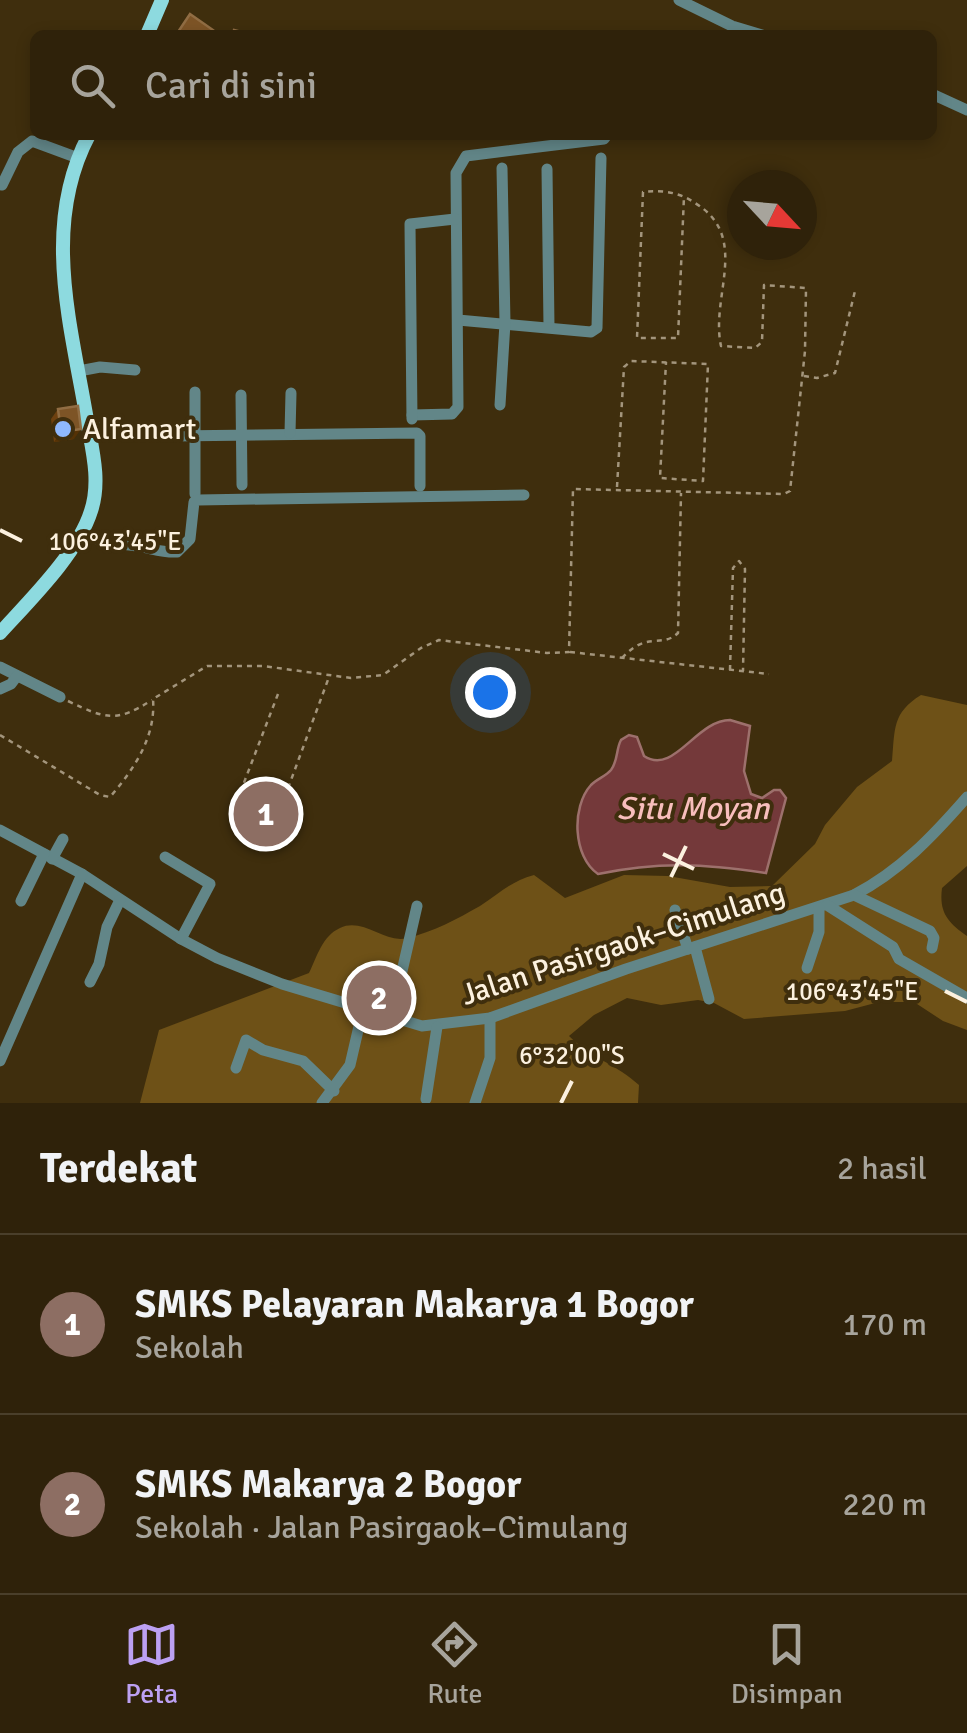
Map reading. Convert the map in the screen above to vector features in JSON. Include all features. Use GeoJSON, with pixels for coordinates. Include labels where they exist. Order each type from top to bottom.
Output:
{"type":"FeatureCollection","features":[{"type":"Feature","properties":{"kind":"main road"},"geometry":{"type":"LineString","coordinates":[[149,30],[162,0]]}},
{"type":"Feature","properties":{"kind":"main road"},"geometry":{"type":"LineString","coordinates":[[0,633],[87,535],[94,500],[97,428],[62,248],[64,209],[87,140]]}},
{"type":"Feature","properties":{"kind":"street"},"geometry":{"type":"LineString","coordinates":[[678,0],[745,30]]}},
{"type":"Feature","properties":{"kind":"street"},"geometry":{"type":"LineString","coordinates":[[937,96],[967,110]]}},
{"type":"Feature","properties":{"kind":"street"},"geometry":{"type":"LineString","coordinates":[[412,416],[456,412],[456,173],[466,156],[604,140]]}},
{"type":"Feature","properties":{"kind":"street"},"geometry":{"type":"LineString","coordinates":[[2,185],[18,152],[32,141],[78,158]]}},
{"type":"Feature","properties":{"kind":"street"},"geometry":{"type":"LineString","coordinates":[[458,320],[591,332],[600,322],[600,158]]}},
{"type":"Feature","properties":{"kind":"street"},"geometry":{"type":"LineString","coordinates":[[500,405],[505,323],[502,168]]}},
{"type":"Feature","properties":{"kind":"street"},"geometry":{"type":"LineString","coordinates":[[546,169],[548,326]]}},
{"type":"Feature","properties":{"kind":"street"},"geometry":{"type":"LineString","coordinates":[[412,433],[410,224],[455,219]]}},
{"type":"Feature","properties":{"kind":"street"},"geometry":{"type":"LineString","coordinates":[[88,369],[135,370]]}},
{"type":"Feature","properties":{"kind":"street"},"geometry":{"type":"LineString","coordinates":[[195,392],[195,494]]}},
{"type":"Feature","properties":{"kind":"street"},"geometry":{"type":"LineString","coordinates":[[290,434],[292,394]]}},
{"type":"Feature","properties":{"kind":"street"},"geometry":{"type":"LineString","coordinates":[[241,395],[242,484]]}},
{"type":"Feature","properties":{"kind":"street"},"geometry":{"type":"LineString","coordinates":[[97,428],[195,436],[412,433],[420,436],[420,486]]}},
{"type":"Feature","properties":{"kind":"street"},"geometry":{"type":"LineString","coordinates":[[87,535],[106,544],[177,552],[190,539],[194,502],[198,500],[524,495]]}},
{"type":"Feature","properties":{"kind":"street"},"geometry":{"type":"LineString","coordinates":[[0,667],[60,697]]}},
{"type":"Feature","properties":{"kind":"street"},"geometry":{"type":"LineString","coordinates":[[0,689],[12,684],[17,676]]}},
{"type":"Feature","properties":{"kind":"street","name":"Jalan Pasirgaok–Cimulang"},"geometry":{"type":"LineString","coordinates":[[0,830],[82,874],[181,940],[282,984],[391,1019],[437,1026],[490,1018],[854,895],[884,880],[912,856],[967,797]]}},
{"type":"Feature","properties":{"kind":"street"},"geometry":{"type":"LineString","coordinates":[[21,901],[63,839]]}},
{"type":"Feature","properties":{"kind":"street"},"geometry":{"type":"LineString","coordinates":[[165,857],[210,884],[181,940]]}},
{"type":"Feature","properties":{"kind":"street"},"geometry":{"type":"LineString","coordinates":[[0,1061],[82,874]]}},
{"type":"Feature","properties":{"kind":"street"},"geometry":{"type":"LineString","coordinates":[[854,895],[930,931],[934,938],[932,948]]}},
{"type":"Feature","properties":{"kind":"street"},"geometry":{"type":"LineString","coordinates":[[90,982],[99,964],[106,927],[120,900]]}},
{"type":"Feature","properties":{"kind":"street"},"geometry":{"type":"LineString","coordinates":[[391,1019],[418,906]]}},
{"type":"Feature","properties":{"kind":"street"},"geometry":{"type":"LineString","coordinates":[[808,968],[823,906],[894,946],[899,959],[967,998]]}},
{"type":"Feature","properties":{"kind":"street"},"geometry":{"type":"LineString","coordinates":[[675,910],[710,999]]}},
{"type":"Feature","properties":{"kind":"street"},"geometry":{"type":"LineString","coordinates":[[322,1103],[350,1065],[363,1009]]}},
{"type":"Feature","properties":{"kind":"street"},"geometry":{"type":"LineString","coordinates":[[475,1103],[490,1058],[490,1018]]}},
{"type":"Feature","properties":{"kind":"street"},"geometry":{"type":"LineString","coordinates":[[426,1098],[437,1026]]}},
{"type":"Feature","properties":{"kind":"street"},"geometry":{"type":"LineString","coordinates":[[236,1068],[242,1045],[251,1041],[263,1050],[303,1060],[334,1091]]}},
{"type":"Feature","properties":{"kind":"path"},"geometry":{"type":"LineString","coordinates":[[569,652],[573,489],[784,494],[790,491],[803,376],[806,288],[764,285],[760,346],[721,346],[726,245],[721,225],[703,207],[684,196],[643,192],[636,338],[678,338],[684,196]]}},
{"type":"Feature","properties":{"kind":"path"},"geometry":{"type":"LineString","coordinates":[[803,376],[817,378],[835,373],[855,291]]}},
{"type":"Feature","properties":{"kind":"path"},"geometry":{"type":"LineString","coordinates":[[616,488],[624,367],[631,361],[666,362],[708,364],[704,480],[660,478],[666,362]]}},
{"type":"Feature","properties":{"kind":"path"},"geometry":{"type":"LineString","coordinates":[[622,658],[642,640],[670,640],[678,633],[681,492]]}},
{"type":"Feature","properties":{"kind":"path"},"geometry":{"type":"LineString","coordinates":[[730,670],[734,568],[739,561],[745,569],[743,671]]}},
{"type":"Feature","properties":{"kind":"path"},"geometry":{"type":"LineString","coordinates":[[60,697],[106,718],[127,716],[207,666],[263,666],[351,678],[383,675],[420,648],[439,640],[768,674]]}},
{"type":"Feature","properties":{"kind":"path"},"geometry":{"type":"LineString","coordinates":[[278,694],[240,794],[239,808],[244,818],[264,826],[273,823],[280,810],[329,675]]}},
{"type":"Feature","properties":{"kind":"path"},"geometry":{"type":"LineString","coordinates":[[0,735],[100,795],[110,797],[144,748],[155,720],[153,699]]}},
{"type":"Feature","properties":{"kind":"shaded area"},"geometry":{"type":"Polygon","coordinates":[[[921,695],[967,705],[967,866],[942,888],[941,896],[946,916],[967,936],[967,1030],[943,1021],[914,1002],[879,1002],[845,1011],[744,1019],[714,1003],[698,1000],[661,1005],[627,998],[594,1015],[569,1036],[639,1085],[638,1103],[140,1103],[159,1030],[309,973],[324,942],[340,928],[357,926],[399,939],[417,935],[454,920],[534,875],[565,898],[624,875],[668,876],[730,887],[772,886],[815,844],[825,825],[857,787],[892,761],[900,715],[921,695]]]}},
{"type":"Feature","properties":{"kind":"water","name":"Situ Moyan"},"geometry":{"type":"Polygon","coordinates":[[[730,720],[750,726],[744,771],[751,794],[762,798],[780,790],[786,798],[766,873],[682,865],[598,874],[580,844],[580,806],[591,785],[613,766],[621,740],[629,735],[637,737],[644,756],[665,759],[706,728],[730,720]]]}},
{"type":"Feature","properties":{"kind":"building"},"geometry":{"type":"Polygon","coordinates":[[[190,14],[213,30],[179,30],[190,14]]]}},
{"type":"Feature","properties":{"kind":"building"},"geometry":{"type":"Polygon","coordinates":[[[78,406],[81,429],[61,432],[58,409],[78,406]]]}},
{"type":"Feature","properties":{"kind":"place","name":"Alfamart"},"geometry":{"type":"Point","coordinates":[63,429]}},
{"type":"Feature","properties":{"kind":"place","name":"SMKS Pelayaran Makarya 1 Bogor"},"geometry":{"type":"Point","coordinates":[266,814]}},
{"type":"Feature","properties":{"kind":"place","name":"SMKS Makarya 2 Bogor"},"geometry":{"type":"Point","coordinates":[379,998]}}]}
